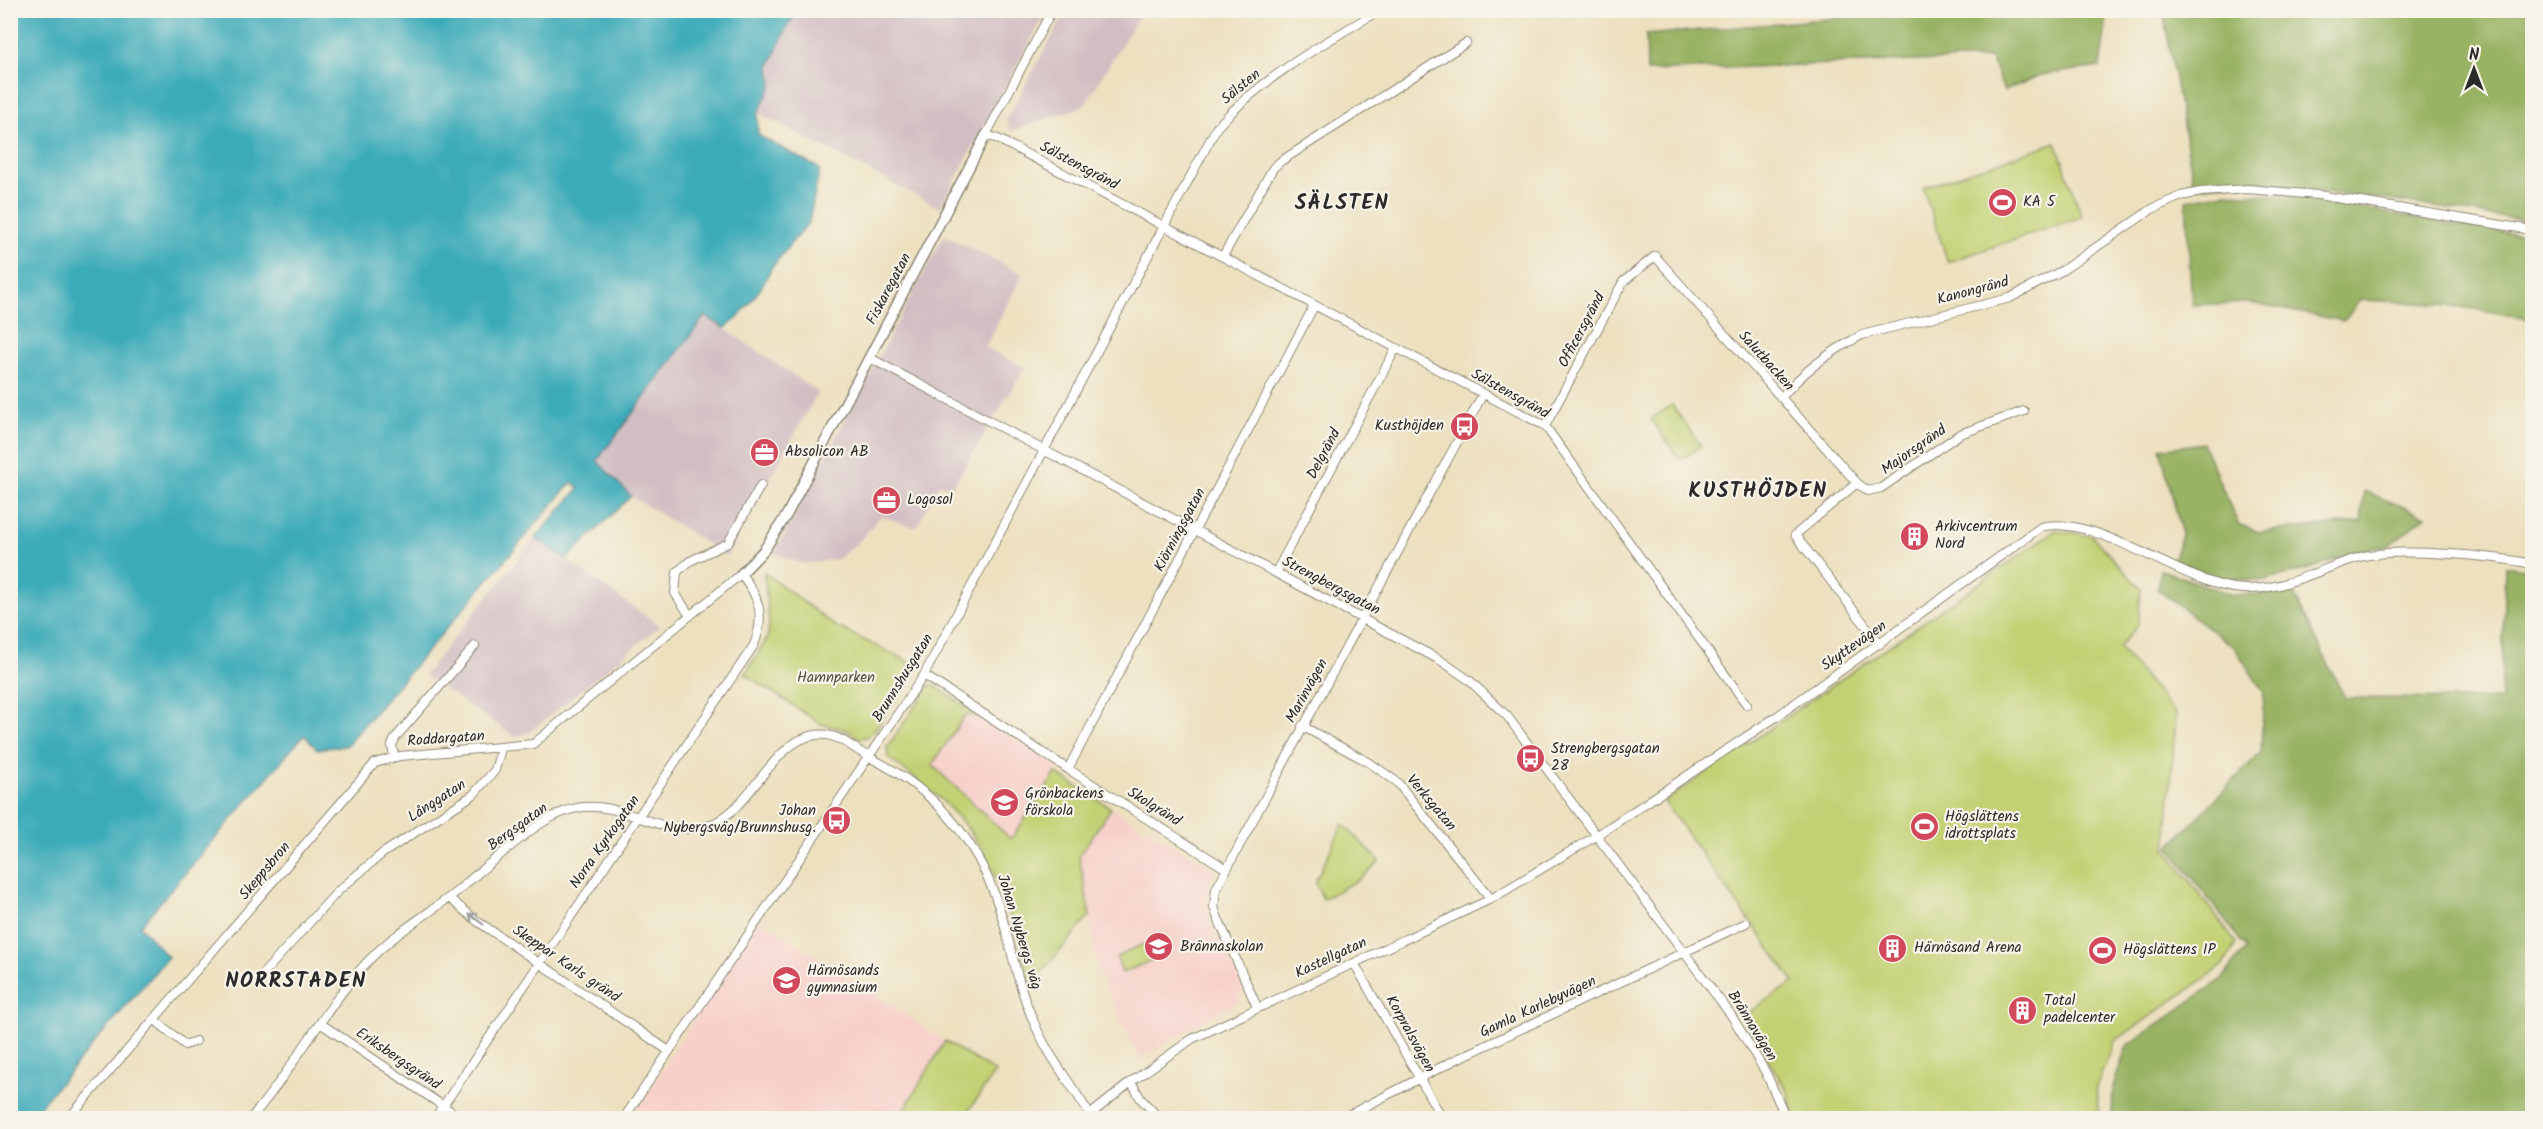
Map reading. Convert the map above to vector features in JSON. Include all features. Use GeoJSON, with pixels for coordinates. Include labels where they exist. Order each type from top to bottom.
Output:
{"type":"FeatureCollection","features":[{"type":"Feature","properties":{"kind":"street","name":"Fiskaregatan"},"geometry":{"type":"LineString","coordinates":[[741,574],[773,538],[1052,10]]}},
{"type":"Feature","properties":{"kind":"street","name":"Sälsten"},"geometry":{"type":"LineString","coordinates":[[1163,226],[1201,153],[1217,127],[1233,110],[1271,80],[1380,10]]}},
{"type":"Feature","properties":{"kind":"street"},"geometry":{"type":"LineString","coordinates":[[1223,256],[1269,174],[1281,160],[1466,43]]}},
{"type":"Feature","properties":{"kind":"street","name":"Sälstensgränd"},"geometry":{"type":"LineString","coordinates":[[986,135],[1008,144],[1545,426],[1747,705]]}},
{"type":"Feature","properties":{"kind":"street","name":"Kanongränd"},"geometry":{"type":"LineString","coordinates":[[1781,398],[1809,369],[1862,335],[2010,298],[2063,270],[2170,200],[2201,192],[2267,190],[2318,195],[2532,230]]}},
{"type":"Feature","properties":{"kind":"street","name":"Brunnshusgatan"},"geometry":{"type":"LineString","coordinates":[[624,1119],[924,675],[1163,226]]}},
{"type":"Feature","properties":{"kind":"street","name":"Salutbacken"},"geometry":{"type":"LineString","coordinates":[[1655,256],[1857,483]]}},
{"type":"Feature","properties":{"kind":"street","name":"Officersgränd"},"geometry":{"type":"LineString","coordinates":[[1545,426],[1623,282],[1655,256]]}},
{"type":"Feature","properties":{"kind":"street","name":"Kiörningsgatan"},"geometry":{"type":"LineString","coordinates":[[1069,767],[1314,306]]}},
{"type":"Feature","properties":{"kind":"street","name":"Delgränd"},"geometry":{"type":"LineString","coordinates":[[1276,572],[1396,348]]}},
{"type":"Feature","properties":{"kind":"street","name":"Strengbergsgatan"},"geometry":{"type":"LineString","coordinates":[[870,358],[1440,660],[1490,698],[1514,725],[1685,953]]}},
{"type":"Feature","properties":{"kind":"street","name":"Marinvägen"},"geometry":{"type":"LineString","coordinates":[[1257,1007],[1214,907],[1216,889],[1225,868],[1483,394]]}},
{"type":"Feature","properties":{"kind":"street","name":"Majorsgränd"},"geometry":{"type":"LineString","coordinates":[[1857,483],[1868,491],[1881,488],[1960,434],[2024,411]]}},
{"type":"Feature","properties":{"kind":"street"},"geometry":{"type":"LineString","coordinates":[[1857,483],[1795,535],[1880,644]]}},
{"type":"Feature","properties":{"kind":"street"},"geometry":{"type":"LineString","coordinates":[[690,616],[675,593],[677,572],[690,561],[728,543],[761,485]]}},
{"type":"Feature","properties":{"kind":"street","name":"Skyttevägen"},"geometry":{"type":"LineString","coordinates":[[1596,836],[1699,770],[1880,644],[2041,527],[2055,523],[2094,532],[2182,572],[2234,588],[2270,587],[2361,557],[2377,554],[2446,556],[2532,564]]}},
{"type":"Feature","properties":{"kind":"street"},"geometry":{"type":"LineString","coordinates":[[501,748],[533,744],[741,574]]}},
{"type":"Feature","properties":{"kind":"street","name":"Norra Kyrkogatan"},"geometry":{"type":"LineString","coordinates":[[435,1119],[539,961],[754,645],[760,628],[760,608],[753,588],[741,574]]}},
{"type":"Feature","properties":{"kind":"street"},"geometry":{"type":"LineString","coordinates":[[394,757],[392,745],[396,737],[475,646]]}},
{"type":"Feature","properties":{"kind":"street","name":"Skolgränd"},"geometry":{"type":"LineString","coordinates":[[924,675],[1225,868]]}},
{"type":"Feature","properties":{"kind":"street","name":"Verksgatan"},"geometry":{"type":"LineString","coordinates":[[1302,726],[1370,763],[1397,782],[1491,899]]}},
{"type":"Feature","properties":{"kind":"street","name":"Bergsgatan"},"geometry":{"type":"LineString","coordinates":[[251,1119],[320,1023],[367,963],[385,945],[449,898],[507,850],[563,811],[594,806],[684,828],[704,827],[738,806],[785,753],[800,740],[813,735],[825,734],[846,742],[868,757]]}},
{"type":"Feature","properties":{"kind":"street","name":"Roddargatan"},"geometry":{"type":"LineString","coordinates":[[394,757],[501,748]]}},
{"type":"Feature","properties":{"kind":"street","name":"Långgatan"},"geometry":{"type":"LineString","coordinates":[[262,975],[338,891],[383,853],[473,795],[495,770],[501,748]]}},
{"type":"Feature","properties":{"kind":"street","name":"Skeppsbron"},"geometry":{"type":"LineString","coordinates":[[69,1119],[368,769],[375,763],[394,757]]}},
{"type":"Feature","properties":{"kind":"street","name":"Johan Nybergs väg"},"geometry":{"type":"LineString","coordinates":[[868,757],[934,799],[971,845],[986,872],[1032,1020],[1088,1117]]}},
{"type":"Feature","properties":{"kind":"street","name":"Kastellgatan"},"geometry":{"type":"LineString","coordinates":[[1088,1117],[1131,1082],[1192,1039],[1491,899],[1596,836]]}},
{"type":"Feature","properties":{"kind":"street","name":"Skeppar Karls gränd"},"geometry":{"type":"LineString","coordinates":[[449,898],[477,921],[669,1051]]}},
{"type":"Feature","properties":{"kind":"street","name":"Gamla Karlebyvägen"},"geometry":{"type":"LineString","coordinates":[[1343,1119],[1419,1078],[1746,923]]}},
{"type":"Feature","properties":{"kind":"street","name":"Brännavägen"},"geometry":{"type":"LineString","coordinates":[[1685,953],[1740,1028],[1766,1073],[1786,1119]]}},
{"type":"Feature","properties":{"kind":"street","name":"Korpralsvägen"},"geometry":{"type":"LineString","coordinates":[[1354,963],[1442,1119]]}},
{"type":"Feature","properties":{"kind":"street"},"geometry":{"type":"LineString","coordinates":[[155,1020],[185,1044],[196,1041]]}},
{"type":"Feature","properties":{"kind":"street","name":"Eriksbergsgränd"},"geometry":{"type":"LineString","coordinates":[[320,1023],[461,1119]]}},
{"type":"Feature","properties":{"kind":"street"},"geometry":{"type":"LineString","coordinates":[[1131,1082],[1141,1099],[1159,1119]]}},
{"type":"Feature","properties":{"kind":"shaded area"},"geometry":{"type":"Polygon","coordinates":[[[798,11],[1047,11],[940,208],[758,113],[772,85],[770,65],[788,25],[798,11]]]}},
{"type":"Feature","properties":{"kind":"shaded area"},"geometry":{"type":"Polygon","coordinates":[[[1066,11],[1142,11],[1084,106],[1011,131],[1006,120],[1066,11]]]}},
{"type":"Feature","properties":{"kind":"shaded area"},"geometry":{"type":"Polygon","coordinates":[[[944,235],[1023,274],[985,347],[1025,368],[952,487],[939,484],[916,528],[881,516],[859,541],[838,559],[803,564],[774,553],[944,235]]]}},
{"type":"Feature","properties":{"kind":"shaded area"},"geometry":{"type":"Polygon","coordinates":[[[706,316],[818,392],[727,556],[631,496],[597,461],[706,316]]]}},
{"type":"Feature","properties":{"kind":"shaded area"},"geometry":{"type":"Polygon","coordinates":[[[535,538],[660,626],[530,732],[515,737],[424,675],[535,538]]]}},
{"type":"Feature","properties":{"kind":"shaded area","name":"Grönbackens förskola"},"geometry":{"type":"Polygon","coordinates":[[[965,715],[979,716],[1059,767],[1012,839],[932,765],[965,715]]]}},
{"type":"Feature","properties":{"kind":"shaded area","name":"Brännaskolan"},"geometry":{"type":"Polygon","coordinates":[[[1111,808],[1214,869],[1206,900],[1211,924],[1243,987],[1239,1000],[1139,1059],[1098,970],[1079,856],[1111,808]]]}},
{"type":"Feature","properties":{"kind":"shaded area","name":"Härnösands gymnasium"},"geometry":{"type":"Polygon","coordinates":[[[759,919],[945,1041],[898,1118],[631,1118],[759,919]]]}},
{"type":"Feature","properties":{"kind":"green space"},"geometry":{"type":"Polygon","coordinates":[[[1930,10],[2108,11],[2100,67],[2041,75],[2004,91],[1991,58],[1647,71],[1646,35],[1930,10]]]}},
{"type":"Feature","properties":{"kind":"green space"},"geometry":{"type":"Polygon","coordinates":[[[2163,11],[2532,11],[2532,222],[2375,198],[2237,183],[2194,187],[2163,11]]]}},
{"type":"Feature","properties":{"kind":"green space","name":"KA 5"},"geometry":{"type":"Polygon","coordinates":[[[2056,142],[2082,217],[1948,262],[1923,188],[2056,142]]]}},
{"type":"Feature","properties":{"kind":"green space"},"geometry":{"type":"Polygon","coordinates":[[[2225,193],[2294,196],[2454,225],[2532,236],[2532,320],[2468,308],[2360,300],[2344,321],[2250,303],[2192,305],[2186,200],[2225,193]]]}},
{"type":"Feature","properties":{"kind":"green space"},"geometry":{"type":"Polygon","coordinates":[[[1672,405],[1701,446],[1680,460],[1651,419],[1672,405]]]}},
{"type":"Feature","properties":{"kind":"green space"},"geometry":{"type":"Polygon","coordinates":[[[2203,443],[2238,524],[2259,532],[2361,522],[2364,491],[2426,516],[2388,546],[2357,551],[2309,569],[2260,581],[2219,578],[2173,561],[2182,534],[2160,449],[2203,443]]]}},
{"type":"Feature","properties":{"kind":"green space","name":"Högslättens idrottsplats"},"geometry":{"type":"Polygon","coordinates":[[[2056,530],[2092,536],[2141,589],[2138,625],[2119,647],[2176,714],[2166,849],[2236,943],[2224,965],[2115,1041],[2096,1087],[2099,1118],[1795,1118],[1787,1091],[1742,1017],[1794,982],[1664,802],[2056,530]]]}},
{"type":"Feature","properties":{"kind":"green space"},"geometry":{"type":"Polygon","coordinates":[[[2505,566],[2532,570],[2532,1118],[2112,1118],[2113,1087],[2127,1046],[2223,978],[2246,948],[2169,847],[2261,752],[2264,693],[2235,648],[2157,589],[2161,570],[2233,595],[2267,594],[2292,590],[2345,698],[2501,699],[2505,566]]]}},
{"type":"Feature","properties":{"kind":"green space","name":"Hamnparken"},"geometry":{"type":"Polygon","coordinates":[[[764,572],[835,626],[918,666],[875,730],[867,737],[858,738],[846,730],[821,724],[745,674],[768,637],[769,623],[764,572]]]}},
{"type":"Feature","properties":{"kind":"green space"},"geometry":{"type":"Polygon","coordinates":[[[930,685],[934,685],[979,716],[965,715],[932,765],[1011,839],[1056,773],[1111,808],[1079,856],[1090,916],[1031,984],[1001,890],[980,846],[958,817],[932,791],[888,758],[887,747],[930,685]]]}},
{"type":"Feature","properties":{"kind":"green space"},"geometry":{"type":"Polygon","coordinates":[[[1343,824],[1380,861],[1360,879],[1323,899],[1315,882],[1343,824]]]}},
{"type":"Feature","properties":{"kind":"green space"},"geometry":{"type":"Polygon","coordinates":[[[1148,943],[1155,959],[1122,973],[1117,957],[1148,943]]]}},
{"type":"Feature","properties":{"kind":"green space"},"geometry":{"type":"Polygon","coordinates":[[[945,1041],[995,1072],[964,1118],[899,1118],[945,1041]]]}},
{"type":"Feature","properties":{"kind":"water"},"geometry":{"type":"Polygon","coordinates":[[[10,11],[798,11],[788,25],[770,65],[772,85],[758,113],[758,135],[820,169],[809,222],[772,267],[761,288],[738,318],[725,328],[705,316],[597,461],[631,496],[567,559],[535,538],[579,488],[572,482],[346,746],[317,749],[304,735],[140,926],[168,957],[30,1118],[10,1118],[10,11]]]}},
{"type":"Feature","properties":{"kind":"place","name":"KA 5"},"geometry":{"type":"Point","coordinates":[2002,202]}},
{"type":"Feature","properties":{"kind":"place","name":"Kusthöjden"},"geometry":{"type":"Point","coordinates":[1465,426]}},
{"type":"Feature","properties":{"kind":"place","name":"Absolicon AB"},"geometry":{"type":"Point","coordinates":[764,452]}},
{"type":"Feature","properties":{"kind":"place","name":"Logosol"},"geometry":{"type":"Point","coordinates":[886,500]}},
{"type":"Feature","properties":{"kind":"place","name":"Arkivcentrum Nord"},"geometry":{"type":"Point","coordinates":[1914,536]}},
{"type":"Feature","properties":{"kind":"place","name":"Strengbergsgatan 28"},"geometry":{"type":"Point","coordinates":[1530,758]}},
{"type":"Feature","properties":{"kind":"place","name":"Grönbackens förskola"},"geometry":{"type":"Point","coordinates":[1004,803]}},
{"type":"Feature","properties":{"kind":"place","name":"Johan Nybergsväg/Brunnshusg."},"geometry":{"type":"Point","coordinates":[837,820]}},
{"type":"Feature","properties":{"kind":"place","name":"Högslättens idrottsplats"},"geometry":{"type":"Point","coordinates":[1924,826]}},
{"type":"Feature","properties":{"kind":"place","name":"Brännaskolan"},"geometry":{"type":"Point","coordinates":[1159,947]}},
{"type":"Feature","properties":{"kind":"place","name":"Härnösand Arena"},"geometry":{"type":"Point","coordinates":[1893,948]}},
{"type":"Feature","properties":{"kind":"place","name":"Högslättens IP"},"geometry":{"type":"Point","coordinates":[2102,950]}},
{"type":"Feature","properties":{"kind":"place","name":"Härnösands gymnasium"},"geometry":{"type":"Point","coordinates":[786,980]}},
{"type":"Feature","properties":{"kind":"place","name":"Total padelcenter"},"geometry":{"type":"Point","coordinates":[2023,1010]}},
{"type":"Feature","properties":{"kind":"district","name":"SÄLSTEN"},"geometry":{"type":"Point","coordinates":[1342,203]}},
{"type":"Feature","properties":{"kind":"district","name":"KUSTHÖJDEN"},"geometry":{"type":"Point","coordinates":[1758,491]}},
{"type":"Feature","properties":{"kind":"district","name":"NORRSTADEN"},"geometry":{"type":"Point","coordinates":[296,981]}}]}
